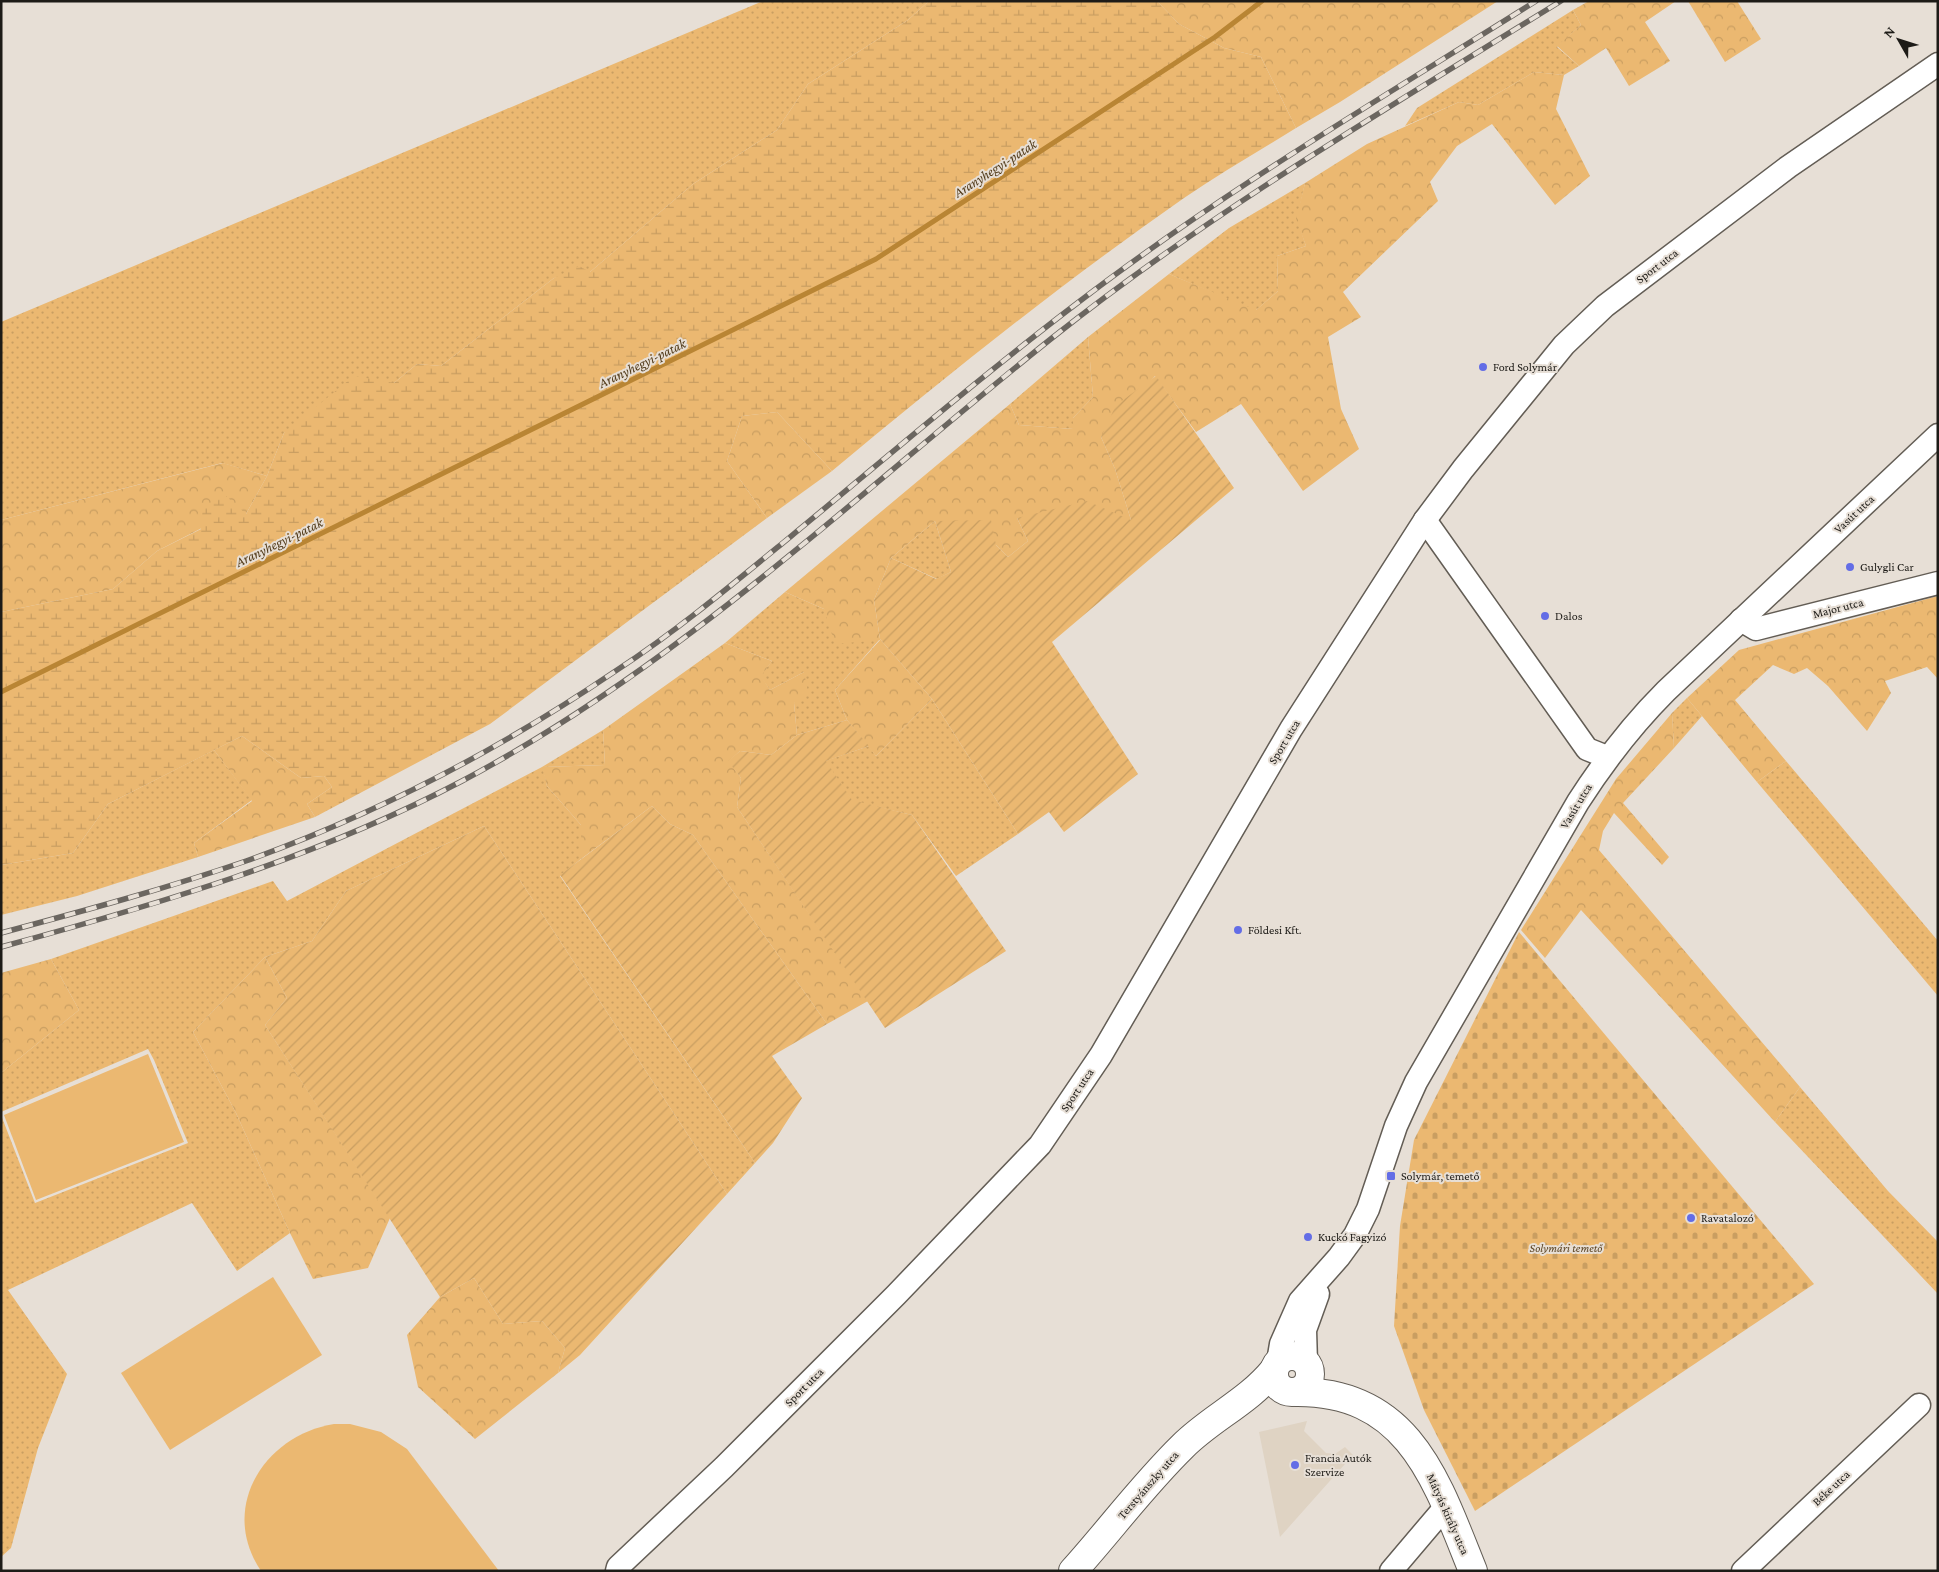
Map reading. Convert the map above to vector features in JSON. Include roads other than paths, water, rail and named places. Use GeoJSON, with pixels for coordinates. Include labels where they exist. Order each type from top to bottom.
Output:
{"type":"FeatureCollection","features":[{"type":"Feature","properties":{"kind":"main road","name":"Mátyás király utca"},"geometry":{"type":"LineString","coordinates":[[1292,1375],[1318,1392],[1353,1401],[1377,1412],[1401,1430],[1432,1476],[1447,1505],[1473,1571]]}},
{"type":"Feature","properties":{"kind":"main road","name":"Terstyánszky utca"},"geometry":{"type":"LineString","coordinates":[[1073,1571],[1182,1447],[1204,1427],[1292,1375]]}},
{"type":"Feature","properties":{"kind":"street","name":"Sport utca"},"geometry":{"type":"LineString","coordinates":[[617,1571],[618,1567],[724,1467],[883,1308],[1040,1144],[1101,1054],[1291,729],[1425,520],[1463,469],[1564,344],[1605,306],[1788,167],[1938,64]]}},
{"type":"Feature","properties":{"kind":"street","name":"Vasút utca"},"geometry":{"type":"LineString","coordinates":[[1292,1375],[1281,1344],[1300,1301],[1337,1261],[1355,1234],[1368,1209],[1396,1126],[1416,1082],[1568,819],[1607,757],[1647,710],[1938,435]]}},
{"type":"Feature","properties":{"kind":"street"},"geometry":{"type":"LineString","coordinates":[[1425,520],[1587,749],[1607,757]]}},
{"type":"Feature","properties":{"kind":"street","name":"Major utca"},"geometry":{"type":"LineString","coordinates":[[1741,620],[1756,629],[1938,583]]}},
{"type":"Feature","properties":{"kind":"street","name":"Béke utca"},"geometry":{"type":"LineString","coordinates":[[1743,1571],[1919,1405]]}},
{"type":"Feature","properties":{"kind":"street"},"geometry":{"type":"LineString","coordinates":[[1391,1571],[1447,1505]]}},
{"type":"Feature","properties":{"kind":"waterway","name":"Aranyhegyi-patak"},"geometry":{"type":"LineString","coordinates":[[1,692],[876,259],[1215,37],[1262,1]]}},
{"type":"Feature","properties":{"kind":"railway"},"geometry":{"type":"LineString","coordinates":[[1,933],[185,881],[246,861],[295,842],[343,822],[438,777],[529,726],[640,655],[684,622],[748,572],[1006,358],[1135,260],[1247,183],[1536,1]]}},
{"type":"Feature","properties":{"kind":"railway"},"geometry":{"type":"LineString","coordinates":[[1,947],[178,896],[294,856],[407,808],[462,781],[542,735],[620,684],[694,630],[839,515],[1052,338],[1113,291],[1302,162],[1561,1]]}},
{"type":"Feature","properties":{"kind":"place","name":"Ford Solymár"},"geometry":{"type":"Point","coordinates":[1483,367]}},
{"type":"Feature","properties":{"kind":"place","name":"Gulygli Car"},"geometry":{"type":"Point","coordinates":[1850,567]}},
{"type":"Feature","properties":{"kind":"place","name":"Dalos"},"geometry":{"type":"Point","coordinates":[1545,616]}},
{"type":"Feature","properties":{"kind":"place","name":"Földesi Kft."},"geometry":{"type":"Point","coordinates":[1238,930]}},
{"type":"Feature","properties":{"kind":"place","name":"Solymár, temető"},"geometry":{"type":"Point","coordinates":[1391,1176]}},
{"type":"Feature","properties":{"kind":"place","name":"Ravatalozó"},"geometry":{"type":"Point","coordinates":[1691,1218]}},
{"type":"Feature","properties":{"kind":"place","name":"Kuckó Fagyizó"},"geometry":{"type":"Point","coordinates":[1308,1237]}},
{"type":"Feature","properties":{"kind":"place","name":"Francia Autók Szervize"},"geometry":{"type":"Point","coordinates":[1295,1465]}},
{"type":"Feature","properties":{"kind":"park label","name":"Solymári temető"},"geometry":{"type":"Point","coordinates":[1566,1248]}}]}
